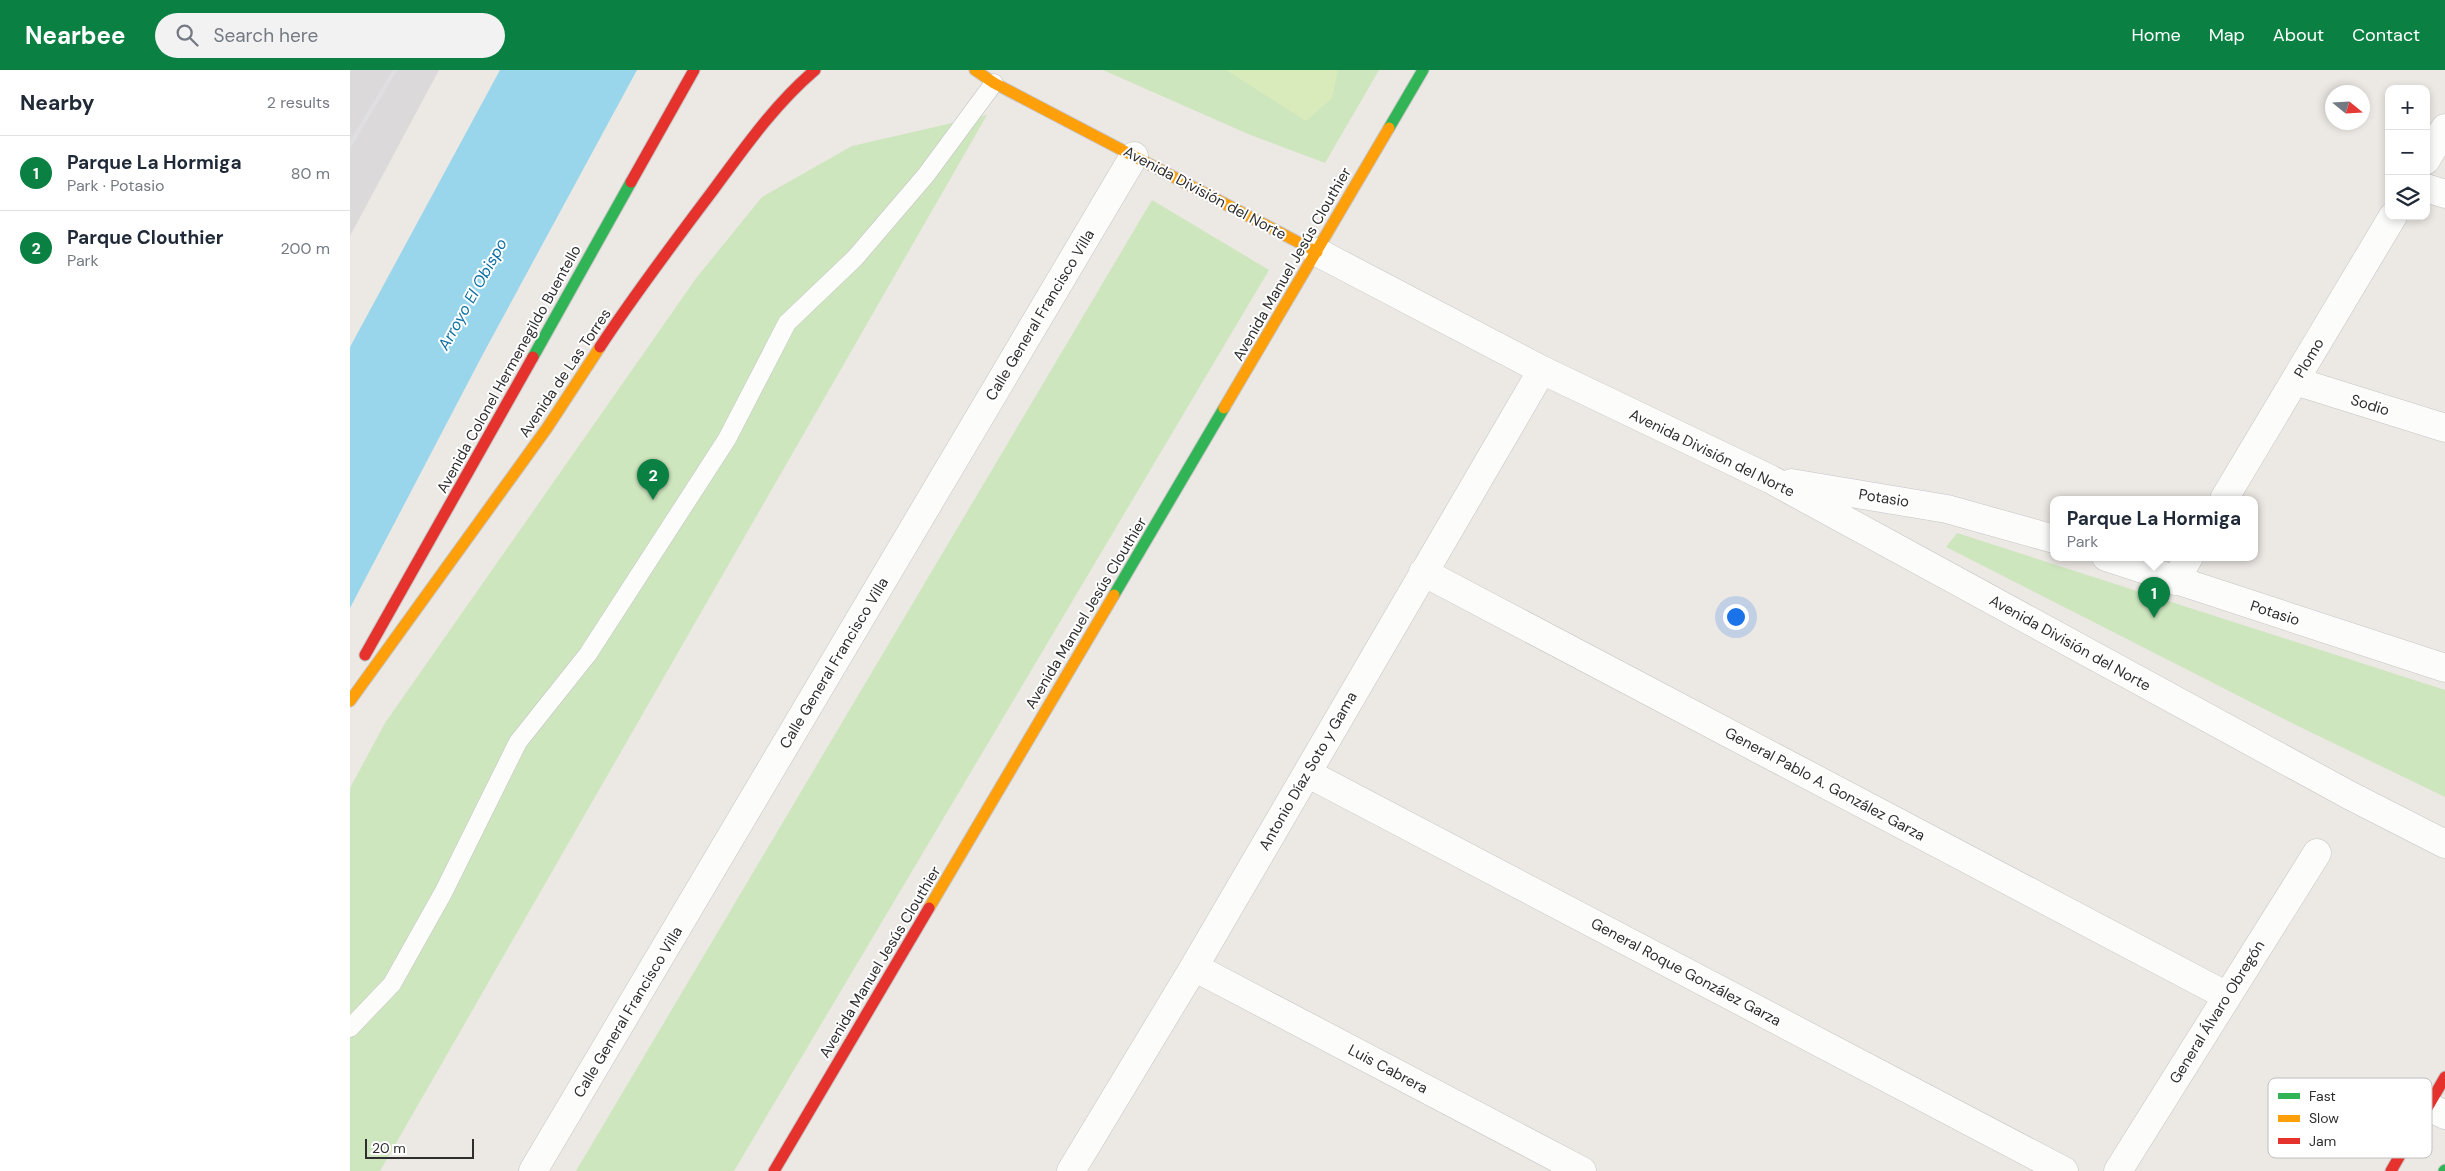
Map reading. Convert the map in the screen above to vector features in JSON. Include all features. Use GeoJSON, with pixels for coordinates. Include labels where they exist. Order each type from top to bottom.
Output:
{"type":"FeatureCollection","features":[{"type":"Feature","properties":{"kind":"street","name":"Avenida Colonel Hermenegildo Buentello"},"geometry":{"type":"LineString","coordinates":[[355,673],[694,70]]}},
{"type":"Feature","properties":{"kind":"street","name":"Avenida de Las Torres"},"geometry":{"type":"LineString","coordinates":[[350,701],[548,428],[631,300],[766,120],[797,85],[815,70]]}},
{"type":"Feature","properties":{"kind":"street","name":"Avenida División del Norte"},"geometry":{"type":"LineString","coordinates":[[975,70],[994,83],[1542,370],[1770,479],[2349,795],[2445,844]]}},
{"type":"Feature","properties":{"kind":"street","name":"Avenida Manuel Jesús Clouthier"},"geometry":{"type":"LineString","coordinates":[[774,1171],[1423,70]]}},
{"type":"Feature","properties":{"kind":"street"},"geometry":{"type":"LineString","coordinates":[[2430,153],[2445,128]]}},
{"type":"Feature","properties":{"kind":"street","name":"Calle General Francisco Villa"},"geometry":{"type":"LineString","coordinates":[[534,1171],[1134,156]]}},
{"type":"Feature","properties":{"kind":"street"},"geometry":{"type":"LineString","coordinates":[[2430,189],[2445,194]]}},
{"type":"Feature","properties":{"kind":"street","name":"Plomo"},"geometry":{"type":"LineString","coordinates":[[2226,496],[2391,220]]}},
{"type":"Feature","properties":{"kind":"street","name":"Antonio Díaz Soto y Gama"},"geometry":{"type":"LineString","coordinates":[[1079,1168],[1423,572],[1542,370]]}},
{"type":"Feature","properties":{"kind":"street","name":"Sodio"},"geometry":{"type":"LineString","coordinates":[[2295,381],[2445,428]]}},
{"type":"Feature","properties":{"kind":"street","name":"Potasio"},"geometry":{"type":"LineString","coordinates":[[1770,479],[1947,508],[2050,538]]}},
{"type":"Feature","properties":{"kind":"street","name":"Potasio"},"geometry":{"type":"LineString","coordinates":[[2118,561],[2445,668]]}},
{"type":"Feature","properties":{"kind":"street"},"geometry":{"type":"LineString","coordinates":[[2175,581],[2187,561]]}},
{"type":"Feature","properties":{"kind":"street","name":"General Pablo A. González Garza"},"geometry":{"type":"LineString","coordinates":[[1423,572],[2227,996]]}},
{"type":"Feature","properties":{"kind":"street","name":"General Roque González Garza"},"geometry":{"type":"LineString","coordinates":[[1307,773],[2064,1171]]}},
{"type":"Feature","properties":{"kind":"street","name":"General Álvaro Obregón"},"geometry":{"type":"LineString","coordinates":[[2118,1171],[2317,853]]}},
{"type":"Feature","properties":{"kind":"street","name":"Luis Cabrera"},"geometry":{"type":"LineString","coordinates":[[1194,967],[1582,1171]]}},
{"type":"Feature","properties":{"kind":"street"},"geometry":{"type":"LineString","coordinates":[[2436,1110],[2445,1077]]}},
{"type":"Feature","properties":{"kind":"street"},"geometry":{"type":"LineString","coordinates":[[2391,1171],[2401,1158]]}},
{"type":"Feature","properties":{"kind":"lane"},"geometry":{"type":"LineString","coordinates":[[350,1028],[392,984],[443,892],[518,742],[588,654],[727,439],[787,324],[854,258],[926,175],[994,83]]}},
{"type":"Feature","properties":{"kind":"shaded area"},"geometry":{"type":"Polygon","coordinates":[[[350,70],[439,70],[350,236],[350,70]]]}},
{"type":"Feature","properties":{"kind":"green space"},"geometry":{"type":"Polygon","coordinates":[[[1103,70],[1379,70],[1325,163],[1248,134],[1103,70]]]}},
{"type":"Feature","properties":{"kind":"green space"},"geometry":{"type":"Polygon","coordinates":[[[1226,70],[1338,70],[1332,98],[1306,121],[1226,70]]]}},
{"type":"Feature","properties":{"kind":"green space"},"geometry":{"type":"Polygon","coordinates":[[[987,115],[380,1171],[350,1171],[350,788],[385,723],[697,277],[762,197],[852,146],[987,115]]]}},
{"type":"Feature","properties":{"kind":"green space"},"geometry":{"type":"Polygon","coordinates":[[[1152,200],[1269,270],[734,1171],[576,1171],[1152,200]]]}},
{"type":"Feature","properties":{"kind":"green space"},"geometry":{"type":"Polygon","coordinates":[[[1957,533],[2445,690],[2445,797],[2300,727],[1946,547],[1957,533]]]}},
{"type":"Feature","properties":{"kind":"water","name":"Arroyo El Obispo"},"geometry":{"type":"Polygon","coordinates":[[[500,70],[637,70],[483,354],[350,608],[350,347],[500,70]]]}},
{"type":"Feature","properties":{"kind":"railway"},"geometry":{"type":"LineString","coordinates":[[350,145],[395,70]]}},
{"type":"Feature","properties":{"kind":"traffic: fast"},"geometry":{"type":"LineString","coordinates":[[1389,128],[1423,70]]}},
{"type":"Feature","properties":{"kind":"traffic: fast"},"geometry":{"type":"LineString","coordinates":[[533,357],[631,182]]}},
{"type":"Feature","properties":{"kind":"traffic: fast"},"geometry":{"type":"LineString","coordinates":[[1114,595],[1224,408]]}},
{"type":"Feature","properties":{"kind":"traffic: slow"},"geometry":{"type":"LineString","coordinates":[[975,70],[994,83],[1317,252]]}},
{"type":"Feature","properties":{"kind":"traffic: slow"},"geometry":{"type":"LineString","coordinates":[[1224,408],[1389,128]]}},
{"type":"Feature","properties":{"kind":"traffic: slow"},"geometry":{"type":"LineString","coordinates":[[350,701],[547,428],[600,347]]}},
{"type":"Feature","properties":{"kind":"traffic: slow"},"geometry":{"type":"LineString","coordinates":[[929,908],[1114,595]]}},
{"type":"Feature","properties":{"kind":"traffic: jam"},"geometry":{"type":"LineString","coordinates":[[631,182],[694,70]]}},
{"type":"Feature","properties":{"kind":"traffic: jam"},"geometry":{"type":"LineString","coordinates":[[600,347],[656,267],[749,142],[787,97],[815,70]]}},
{"type":"Feature","properties":{"kind":"traffic: jam"},"geometry":{"type":"LineString","coordinates":[[365,655],[533,357]]}},
{"type":"Feature","properties":{"kind":"traffic: jam"},"geometry":{"type":"LineString","coordinates":[[774,1171],[929,908]]}},
{"type":"Feature","properties":{"kind":"traffic: jam"},"geometry":{"type":"LineString","coordinates":[[2432,1100],[2445,1077]]}},
{"type":"Feature","properties":{"kind":"traffic: jam"},"geometry":{"type":"LineString","coordinates":[[2391,1171],[2398,1158]]}},
{"type":"Feature","properties":{"kind":"place","name":"Parque Clouthier"},"geometry":{"type":"Point","coordinates":[653,500]}},
{"type":"Feature","properties":{"kind":"place","name":"Parque La Hormiga"},"geometry":{"type":"Point","coordinates":[2154,618]}}]}
